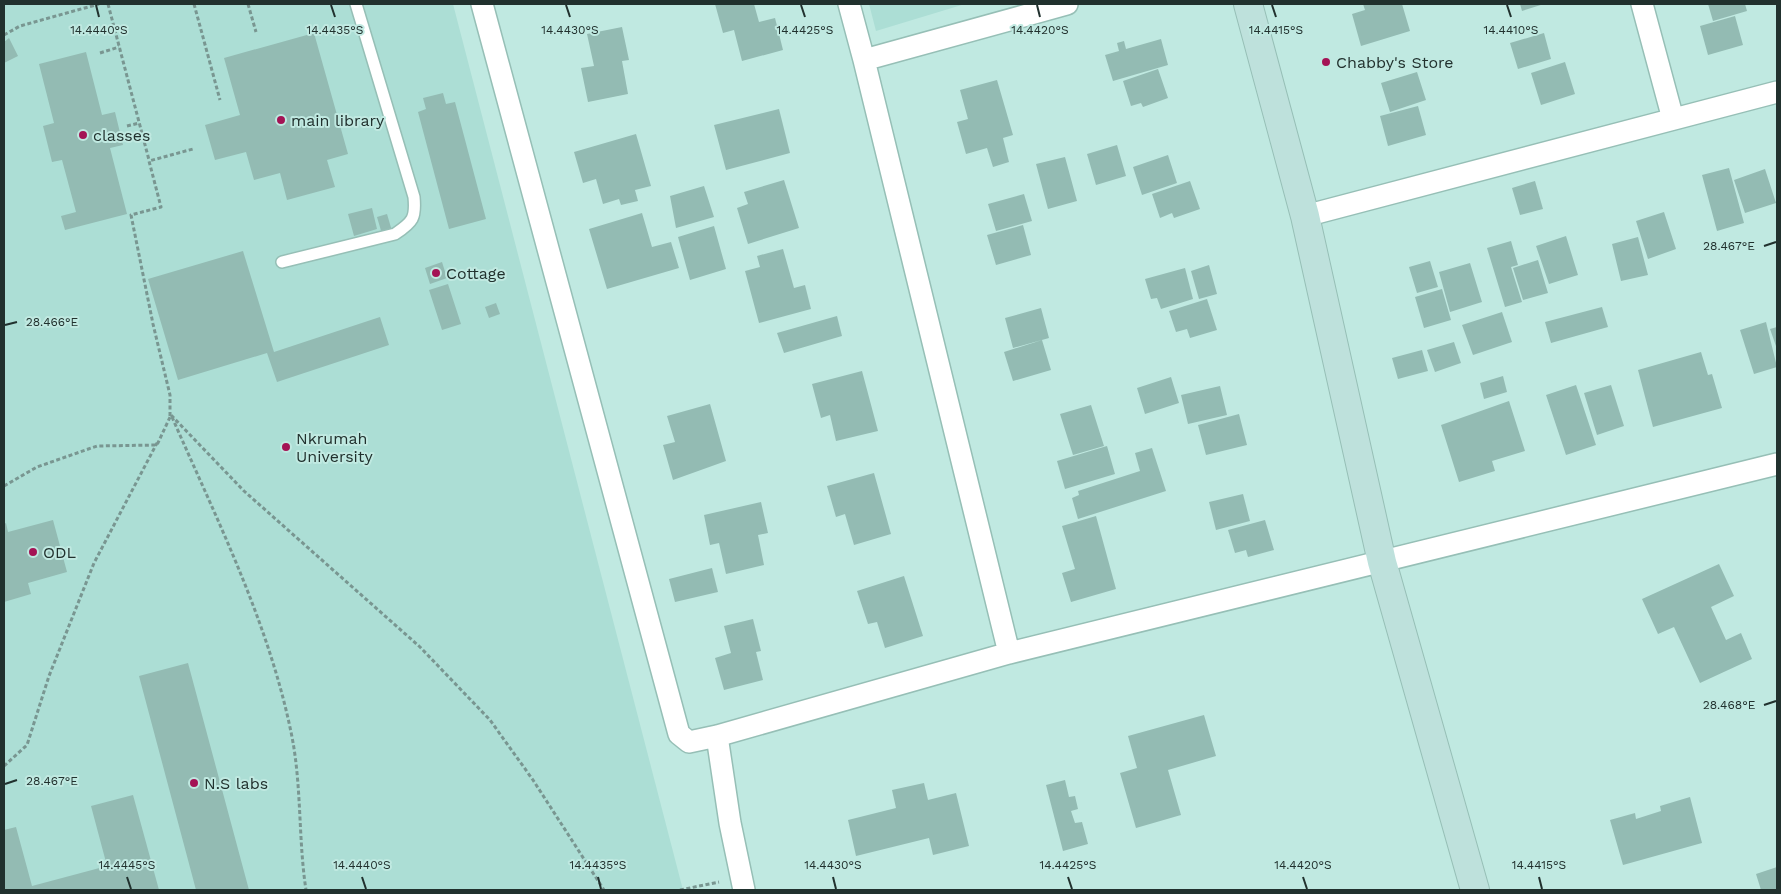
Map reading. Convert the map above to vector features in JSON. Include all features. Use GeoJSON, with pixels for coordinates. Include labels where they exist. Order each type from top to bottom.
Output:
{"type":"FeatureCollection","features":[{"type":"Feature","properties":{"kind":"street"},"geometry":{"type":"LineString","coordinates":[[482,4],[679,734],[689,742],[717,736],[1009,653],[1777,464]]}},
{"type":"Feature","properties":{"kind":"street"},"geometry":{"type":"LineString","coordinates":[[849,4],[1009,653]]}},
{"type":"Feature","properties":{"kind":"street"},"geometry":{"type":"LineString","coordinates":[[864,60],[1067,4]]}},
{"type":"Feature","properties":{"kind":"street"},"geometry":{"type":"LineString","coordinates":[[1248,4],[1305,216],[1382,562],[1475,890]]}},
{"type":"Feature","properties":{"kind":"street"},"geometry":{"type":"LineString","coordinates":[[1642,4],[1673,119]]}},
{"type":"Feature","properties":{"kind":"street"},"geometry":{"type":"LineString","coordinates":[[1305,216],[1777,92]]}},
{"type":"Feature","properties":{"kind":"street"},"geometry":{"type":"LineString","coordinates":[[717,736],[730,823],[743,884]]}},
{"type":"Feature","properties":{"kind":"lane"},"geometry":{"type":"LineString","coordinates":[[282,262],[395,234],[409,225],[415,213],[414,197],[356,4]]}},
{"type":"Feature","properties":{"kind":"path"},"geometry":{"type":"LineString","coordinates":[[4,35],[20,26],[99,4]]}},
{"type":"Feature","properties":{"kind":"path"},"geometry":{"type":"LineString","coordinates":[[108,4],[161,207],[132,215],[153,324],[170,394],[171,415],[240,570],[264,630],[280,683],[298,774],[301,856],[306,890]]}},
{"type":"Feature","properties":{"kind":"path"},"geometry":{"type":"LineString","coordinates":[[194,4],[220,100]]}},
{"type":"Feature","properties":{"kind":"path"},"geometry":{"type":"LineString","coordinates":[[248,4],[256,32]]}},
{"type":"Feature","properties":{"kind":"path"},"geometry":{"type":"LineString","coordinates":[[100,53],[119,48]]}},
{"type":"Feature","properties":{"kind":"path"},"geometry":{"type":"LineString","coordinates":[[127,126],[139,123]]}},
{"type":"Feature","properties":{"kind":"path"},"geometry":{"type":"LineString","coordinates":[[149,161],[193,149]]}},
{"type":"Feature","properties":{"kind":"path"},"geometry":{"type":"LineString","coordinates":[[4,766],[27,745],[49,676],[94,563],[171,415]]}},
{"type":"Feature","properties":{"kind":"path"},"geometry":{"type":"LineString","coordinates":[[171,415],[244,491],[420,648],[490,720],[533,780],[604,890]]}},
{"type":"Feature","properties":{"kind":"path"},"geometry":{"type":"LineString","coordinates":[[4,486],[37,467],[97,446],[157,444]]}},
{"type":"Feature","properties":{"kind":"path"},"geometry":{"type":"LineString","coordinates":[[680,890],[743,884]]}},
{"type":"Feature","properties":{"kind":"shaded area","name":"Nkrumah University"},"geometry":{"type":"Polygon","coordinates":[[[4,4],[453,4],[683,890],[4,890],[4,4]]]}},
{"type":"Feature","properties":{"kind":"shaded area"},"geometry":{"type":"Polygon","coordinates":[[[869,4],[965,4],[876,31],[869,4]]]}},
{"type":"Feature","properties":{"kind":"building"},"geometry":{"type":"Polygon","coordinates":[[[715,4],[754,4],[759,22],[775,18],[783,50],[742,61],[734,30],[723,33],[715,4]]]}},
{"type":"Feature","properties":{"kind":"building"},"geometry":{"type":"Polygon","coordinates":[[[1363,4],[1402,4],[1410,31],[1361,46],[1352,14],[1365,10],[1363,4]]]}},
{"type":"Feature","properties":{"kind":"building"},"geometry":{"type":"Polygon","coordinates":[[[1520,4],[1544,4],[1522,11],[1520,4]]]}},
{"type":"Feature","properties":{"kind":"building"},"geometry":{"type":"Polygon","coordinates":[[[1708,4],[1745,4],[1747,11],[1713,21],[1708,4]]]}},
{"type":"Feature","properties":{"kind":"building"},"geometry":{"type":"Polygon","coordinates":[[[1735,16],[1743,45],[1708,55],[1700,26],[1735,16]]]}},
{"type":"Feature","properties":{"kind":"building"},"geometry":{"type":"Polygon","coordinates":[[[622,27],[629,60],[622,61],[628,94],[588,102],[581,68],[594,66],[587,34],[622,27]]]}},
{"type":"Feature","properties":{"kind":"building","name":"main library"},"geometry":{"type":"Polygon","coordinates":[[[314,33],[348,154],[327,160],[335,187],[287,200],[280,173],[254,180],[246,152],[215,160],[205,125],[240,115],[224,58],[314,33]]]}},
{"type":"Feature","properties":{"kind":"building"},"geometry":{"type":"Polygon","coordinates":[[[1544,33],[1551,59],[1518,69],[1510,43],[1544,33]]]}},
{"type":"Feature","properties":{"kind":"building"},"geometry":{"type":"Polygon","coordinates":[[[9,38],[18,56],[4,63],[4,42],[9,38]]]}},
{"type":"Feature","properties":{"kind":"building"},"geometry":{"type":"Polygon","coordinates":[[[1161,39],[1168,65],[1113,81],[1105,55],[1119,51],[1117,43],[1124,41],[1126,49],[1161,39]]]}},
{"type":"Feature","properties":{"kind":"building","name":"classes"},"geometry":{"type":"Polygon","coordinates":[[[86,52],[102,115],[115,112],[123,145],[110,148],[127,214],[65,230],[61,216],[76,212],[62,160],[52,162],[43,126],[54,123],[39,64],[86,52]]]}},
{"type":"Feature","properties":{"kind":"building"},"geometry":{"type":"Polygon","coordinates":[[[1565,62],[1575,94],[1541,105],[1531,73],[1565,62]]]}},
{"type":"Feature","properties":{"kind":"building"},"geometry":{"type":"Polygon","coordinates":[[[1158,69],[1168,98],[1143,107],[1141,103],[1131,106],[1123,81],[1158,69]]]}},
{"type":"Feature","properties":{"kind":"building"},"geometry":{"type":"Polygon","coordinates":[[[1417,72],[1426,100],[1390,112],[1381,83],[1417,72]]]}},
{"type":"Feature","properties":{"kind":"building"},"geometry":{"type":"Polygon","coordinates":[[[997,80],[1013,135],[1003,138],[1009,162],[993,167],[987,148],[966,154],[957,122],[968,119],[960,90],[997,80]]]}},
{"type":"Feature","properties":{"kind":"building"},"geometry":{"type":"Polygon","coordinates":[[[443,93],[446,104],[455,102],[486,219],[449,229],[418,112],[426,109],[423,98],[443,93]]]}},
{"type":"Feature","properties":{"kind":"building"},"geometry":{"type":"Polygon","coordinates":[[[1418,106],[1426,135],[1388,146],[1380,116],[1418,106]]]}},
{"type":"Feature","properties":{"kind":"building"},"geometry":{"type":"Polygon","coordinates":[[[779,109],[790,153],[726,170],[714,125],[779,109]]]}},
{"type":"Feature","properties":{"kind":"building"},"geometry":{"type":"Polygon","coordinates":[[[636,134],[651,186],[635,190],[638,201],[621,205],[619,199],[603,204],[596,179],[583,183],[574,152],[636,134]]]}},
{"type":"Feature","properties":{"kind":"building"},"geometry":{"type":"Polygon","coordinates":[[[1117,145],[1126,176],[1096,185],[1087,154],[1117,145]]]}},
{"type":"Feature","properties":{"kind":"building"},"geometry":{"type":"Polygon","coordinates":[[[1168,155],[1177,183],[1142,195],[1133,167],[1168,155]]]}},
{"type":"Feature","properties":{"kind":"building"},"geometry":{"type":"Polygon","coordinates":[[[1065,157],[1077,201],[1048,209],[1036,164],[1065,157]]]}},
{"type":"Feature","properties":{"kind":"building"},"geometry":{"type":"Polygon","coordinates":[[[1729,168],[1744,223],[1717,231],[1702,175],[1729,168]]]}},
{"type":"Feature","properties":{"kind":"building"},"geometry":{"type":"Polygon","coordinates":[[[1765,169],[1776,203],[1745,213],[1734,180],[1765,169]]]}},
{"type":"Feature","properties":{"kind":"building"},"geometry":{"type":"Polygon","coordinates":[[[784,180],[799,228],[748,244],[737,208],[748,204],[744,192],[784,180]]]}},
{"type":"Feature","properties":{"kind":"building"},"geometry":{"type":"Polygon","coordinates":[[[1190,181],[1200,209],[1174,218],[1172,213],[1160,218],[1152,194],[1190,181]]]}},
{"type":"Feature","properties":{"kind":"building"},"geometry":{"type":"Polygon","coordinates":[[[1535,181],[1543,209],[1520,215],[1512,188],[1535,181]]]}},
{"type":"Feature","properties":{"kind":"building"},"geometry":{"type":"Polygon","coordinates":[[[704,186],[714,217],[676,228],[670,196],[704,186]]]}},
{"type":"Feature","properties":{"kind":"building"},"geometry":{"type":"Polygon","coordinates":[[[1024,194],[1032,221],[996,231],[988,204],[1024,194]]]}},
{"type":"Feature","properties":{"kind":"building"},"geometry":{"type":"Polygon","coordinates":[[[372,208],[377,229],[354,236],[348,214],[372,208]]]}},
{"type":"Feature","properties":{"kind":"building"},"geometry":{"type":"Polygon","coordinates":[[[1664,212],[1676,249],[1648,259],[1636,221],[1664,212]]]}},
{"type":"Feature","properties":{"kind":"building"},"geometry":{"type":"Polygon","coordinates":[[[642,213],[652,247],[671,242],[679,268],[607,289],[589,229],[642,213]]]}},
{"type":"Feature","properties":{"kind":"building"},"geometry":{"type":"Polygon","coordinates":[[[387,214],[392,231],[382,234],[377,217],[387,214]]]}},
{"type":"Feature","properties":{"kind":"building"},"geometry":{"type":"Polygon","coordinates":[[[1023,225],[1031,255],[996,265],[987,235],[1023,225]]]}},
{"type":"Feature","properties":{"kind":"building"},"geometry":{"type":"Polygon","coordinates":[[[714,226],[726,269],[690,280],[678,237],[714,226]]]}},
{"type":"Feature","properties":{"kind":"building"},"geometry":{"type":"Polygon","coordinates":[[[1566,236],[1578,275],[1549,284],[1536,246],[1566,236]]]}},
{"type":"Feature","properties":{"kind":"building"},"geometry":{"type":"Polygon","coordinates":[[[1638,237],[1648,275],[1621,281],[1612,244],[1638,237]]]}},
{"type":"Feature","properties":{"kind":"building"},"geometry":{"type":"Polygon","coordinates":[[[1511,241],[1518,265],[1511,267],[1522,302],[1505,307],[1487,248],[1511,241]]]}},
{"type":"Feature","properties":{"kind":"building"},"geometry":{"type":"Polygon","coordinates":[[[783,249],[794,288],[805,285],[811,309],[759,323],[745,271],[760,267],[757,256],[783,249]]]}},
{"type":"Feature","properties":{"kind":"building"},"geometry":{"type":"Polygon","coordinates":[[[243,251],[274,352],[380,317],[389,345],[277,382],[267,353],[178,380],[148,279],[243,251]]]}},
{"type":"Feature","properties":{"kind":"building"},"geometry":{"type":"Polygon","coordinates":[[[1538,260],[1548,293],[1523,300],[1513,268],[1538,260]]]}},
{"type":"Feature","properties":{"kind":"building"},"geometry":{"type":"Polygon","coordinates":[[[1430,261],[1438,287],[1417,293],[1409,267],[1430,261]]]}},
{"type":"Feature","properties":{"kind":"building","name":"Cottage"},"geometry":{"type":"Polygon","coordinates":[[[442,262],[447,278],[430,284],[425,268],[442,262]]]}},
{"type":"Feature","properties":{"kind":"building"},"geometry":{"type":"Polygon","coordinates":[[[1470,263],[1482,302],[1450,312],[1439,272],[1470,263]]]}},
{"type":"Feature","properties":{"kind":"building"},"geometry":{"type":"Polygon","coordinates":[[[1209,265],[1217,294],[1199,299],[1191,271],[1209,265]]]}},
{"type":"Feature","properties":{"kind":"building"},"geometry":{"type":"Polygon","coordinates":[[[1185,268],[1193,299],[1161,309],[1157,298],[1151,299],[1145,279],[1185,268]]]}},
{"type":"Feature","properties":{"kind":"building"},"geometry":{"type":"Polygon","coordinates":[[[448,284],[461,324],[442,330],[429,290],[448,284]]]}},
{"type":"Feature","properties":{"kind":"building"},"geometry":{"type":"Polygon","coordinates":[[[1442,289],[1451,320],[1424,328],[1415,297],[1442,289]]]}},
{"type":"Feature","properties":{"kind":"building"},"geometry":{"type":"Polygon","coordinates":[[[1207,299],[1217,330],[1190,338],[1187,329],[1176,332],[1169,311],[1207,299]]]}},
{"type":"Feature","properties":{"kind":"building","name":"Cottage"},"geometry":{"type":"Polygon","coordinates":[[[496,303],[500,314],[489,318],[485,307],[496,303]]]}},
{"type":"Feature","properties":{"kind":"building"},"geometry":{"type":"Polygon","coordinates":[[[1602,307],[1608,327],[1551,343],[1545,322],[1602,307]]]}},
{"type":"Feature","properties":{"kind":"building"},"geometry":{"type":"Polygon","coordinates":[[[1041,308],[1049,338],[1013,348],[1005,318],[1041,308]]]}},
{"type":"Feature","properties":{"kind":"building"},"geometry":{"type":"Polygon","coordinates":[[[1502,312],[1512,342],[1473,355],[1462,325],[1502,312]]]}},
{"type":"Feature","properties":{"kind":"building"},"geometry":{"type":"Polygon","coordinates":[[[837,316],[842,336],[784,353],[777,333],[837,316]]]}},
{"type":"Feature","properties":{"kind":"building"},"geometry":{"type":"Polygon","coordinates":[[[1766,322],[1777,367],[1754,374],[1740,330],[1766,322]]]}},
{"type":"Feature","properties":{"kind":"building"},"geometry":{"type":"Polygon","coordinates":[[[1777,327],[1777,349],[1770,329],[1777,327]]]}},
{"type":"Feature","properties":{"kind":"building"},"geometry":{"type":"Polygon","coordinates":[[[1042,340],[1051,370],[1013,381],[1004,352],[1042,340]]]}},
{"type":"Feature","properties":{"kind":"building"},"geometry":{"type":"Polygon","coordinates":[[[1454,342],[1461,363],[1435,372],[1427,350],[1454,342]]]}},
{"type":"Feature","properties":{"kind":"building"},"geometry":{"type":"Polygon","coordinates":[[[1422,350],[1428,371],[1398,379],[1392,358],[1422,350]]]}},
{"type":"Feature","properties":{"kind":"building"},"geometry":{"type":"Polygon","coordinates":[[[1701,352],[1708,375],[1712,374],[1722,408],[1653,427],[1638,370],[1701,352]]]}},
{"type":"Feature","properties":{"kind":"building"},"geometry":{"type":"Polygon","coordinates":[[[862,371],[878,431],[836,441],[830,415],[821,418],[812,384],[862,371]]]}},
{"type":"Feature","properties":{"kind":"building"},"geometry":{"type":"Polygon","coordinates":[[[1503,376],[1507,392],[1484,399],[1480,383],[1503,376]]]}},
{"type":"Feature","properties":{"kind":"building"},"geometry":{"type":"Polygon","coordinates":[[[1171,377],[1179,403],[1145,414],[1137,388],[1171,377]]]}},
{"type":"Feature","properties":{"kind":"building"},"geometry":{"type":"Polygon","coordinates":[[[1576,385],[1596,445],[1566,455],[1546,395],[1576,385]]]}},
{"type":"Feature","properties":{"kind":"building"},"geometry":{"type":"Polygon","coordinates":[[[1611,385],[1624,426],[1597,435],[1584,393],[1611,385]]]}},
{"type":"Feature","properties":{"kind":"building"},"geometry":{"type":"Polygon","coordinates":[[[1220,386],[1227,415],[1188,424],[1181,395],[1220,386]]]}},
{"type":"Feature","properties":{"kind":"building"},"geometry":{"type":"Polygon","coordinates":[[[1509,401],[1525,451],[1492,461],[1495,471],[1459,482],[1441,425],[1509,401]]]}},
{"type":"Feature","properties":{"kind":"building"},"geometry":{"type":"Polygon","coordinates":[[[710,404],[726,461],[673,480],[663,445],[675,442],[667,416],[710,404]]]}},
{"type":"Feature","properties":{"kind":"building"},"geometry":{"type":"Polygon","coordinates":[[[1091,405],[1104,446],[1073,455],[1060,414],[1091,405]]]}},
{"type":"Feature","properties":{"kind":"building"},"geometry":{"type":"Polygon","coordinates":[[[1239,414],[1247,445],[1206,455],[1198,425],[1239,414]]]}},
{"type":"Feature","properties":{"kind":"building"},"geometry":{"type":"Polygon","coordinates":[[[1107,446],[1115,474],[1065,489],[1057,461],[1107,446]]]}},
{"type":"Feature","properties":{"kind":"building"},"geometry":{"type":"Polygon","coordinates":[[[1152,448],[1166,491],[1078,519],[1072,498],[1079,495],[1078,491],[1140,471],[1135,453],[1152,448]]]}},
{"type":"Feature","properties":{"kind":"building"},"geometry":{"type":"Polygon","coordinates":[[[874,473],[891,534],[854,545],[845,514],[836,517],[827,486],[874,473]]]}},
{"type":"Feature","properties":{"kind":"building"},"geometry":{"type":"Polygon","coordinates":[[[1243,494],[1250,521],[1216,530],[1209,502],[1243,494]]]}},
{"type":"Feature","properties":{"kind":"building"},"geometry":{"type":"Polygon","coordinates":[[[761,502],[768,533],[758,535],[764,565],[726,574],[719,543],[710,545],[704,515],[761,502]]]}},
{"type":"Feature","properties":{"kind":"building"},"geometry":{"type":"Polygon","coordinates":[[[1096,516],[1116,589],[1071,602],[1062,573],[1075,569],[1062,526],[1096,516]]]}},
{"type":"Feature","properties":{"kind":"building","name":"ODL"},"geometry":{"type":"Polygon","coordinates":[[[53,520],[67,572],[28,583],[31,594],[4,602],[4,524],[6,523],[8,532],[53,520]]]}},
{"type":"Feature","properties":{"kind":"building"},"geometry":{"type":"Polygon","coordinates":[[[1265,520],[1274,550],[1248,557],[1246,550],[1235,553],[1228,530],[1265,520]]]}},
{"type":"Feature","properties":{"kind":"building"},"geometry":{"type":"Polygon","coordinates":[[[1719,564],[1734,596],[1711,607],[1726,640],[1741,633],[1752,659],[1700,683],[1674,627],[1658,634],[1642,599],[1719,564]]]}},
{"type":"Feature","properties":{"kind":"building"},"geometry":{"type":"Polygon","coordinates":[[[712,568],[718,592],[675,602],[669,579],[712,568]]]}},
{"type":"Feature","properties":{"kind":"building"},"geometry":{"type":"Polygon","coordinates":[[[904,576],[923,636],[885,648],[877,622],[868,624],[857,591],[904,576]]]}},
{"type":"Feature","properties":{"kind":"building"},"geometry":{"type":"Polygon","coordinates":[[[753,619],[761,651],[756,652],[763,680],[724,690],[715,658],[731,653],[724,626],[753,619]]]}},
{"type":"Feature","properties":{"kind":"building","name":"N.S labs"},"geometry":{"type":"Polygon","coordinates":[[[188,663],[249,890],[196,890],[139,676],[188,663]]]}},
{"type":"Feature","properties":{"kind":"building"},"geometry":{"type":"Polygon","coordinates":[[[1204,715],[1216,756],[1168,770],[1181,815],[1136,828],[1120,773],[1137,768],[1128,736],[1204,715]]]}},
{"type":"Feature","properties":{"kind":"building"},"geometry":{"type":"Polygon","coordinates":[[[1065,780],[1069,797],[1075,796],[1078,809],[1071,811],[1075,823],[1082,822],[1088,844],[1063,851],[1046,785],[1065,780]]]}},
{"type":"Feature","properties":{"kind":"building"},"geometry":{"type":"Polygon","coordinates":[[[924,783],[928,800],[956,793],[969,846],[933,855],[929,838],[856,856],[848,820],[896,808],[892,790],[924,783]]]}},
{"type":"Feature","properties":{"kind":"building"},"geometry":{"type":"Polygon","coordinates":[[[133,795],[159,890],[4,890],[4,830],[16,827],[32,886],[107,866],[91,806],[133,795]]]}},
{"type":"Feature","properties":{"kind":"building"},"geometry":{"type":"Polygon","coordinates":[[[1690,797],[1702,843],[1623,865],[1610,820],[1635,813],[1636,819],[1661,811],[1660,806],[1690,797]]]}},
{"type":"Feature","properties":{"kind":"building"},"geometry":{"type":"Polygon","coordinates":[[[1777,867],[1777,890],[1761,890],[1756,874],[1777,867]]]}},
{"type":"Feature","properties":{"kind":"place","name":"Chabby's Store"},"geometry":{"type":"Point","coordinates":[1326,62]}},
{"type":"Feature","properties":{"kind":"place","name":"main library"},"geometry":{"type":"Point","coordinates":[281,120]}},
{"type":"Feature","properties":{"kind":"place","name":"classes"},"geometry":{"type":"Point","coordinates":[83,135]}},
{"type":"Feature","properties":{"kind":"place","name":"Cottage"},"geometry":{"type":"Point","coordinates":[436,273]}},
{"type":"Feature","properties":{"kind":"place","name":"Nkrumah University"},"geometry":{"type":"Point","coordinates":[286,447]}},
{"type":"Feature","properties":{"kind":"place","name":"ODL"},"geometry":{"type":"Point","coordinates":[33,552]}},
{"type":"Feature","properties":{"kind":"place","name":"N.S labs"},"geometry":{"type":"Point","coordinates":[194,783]}}]}
